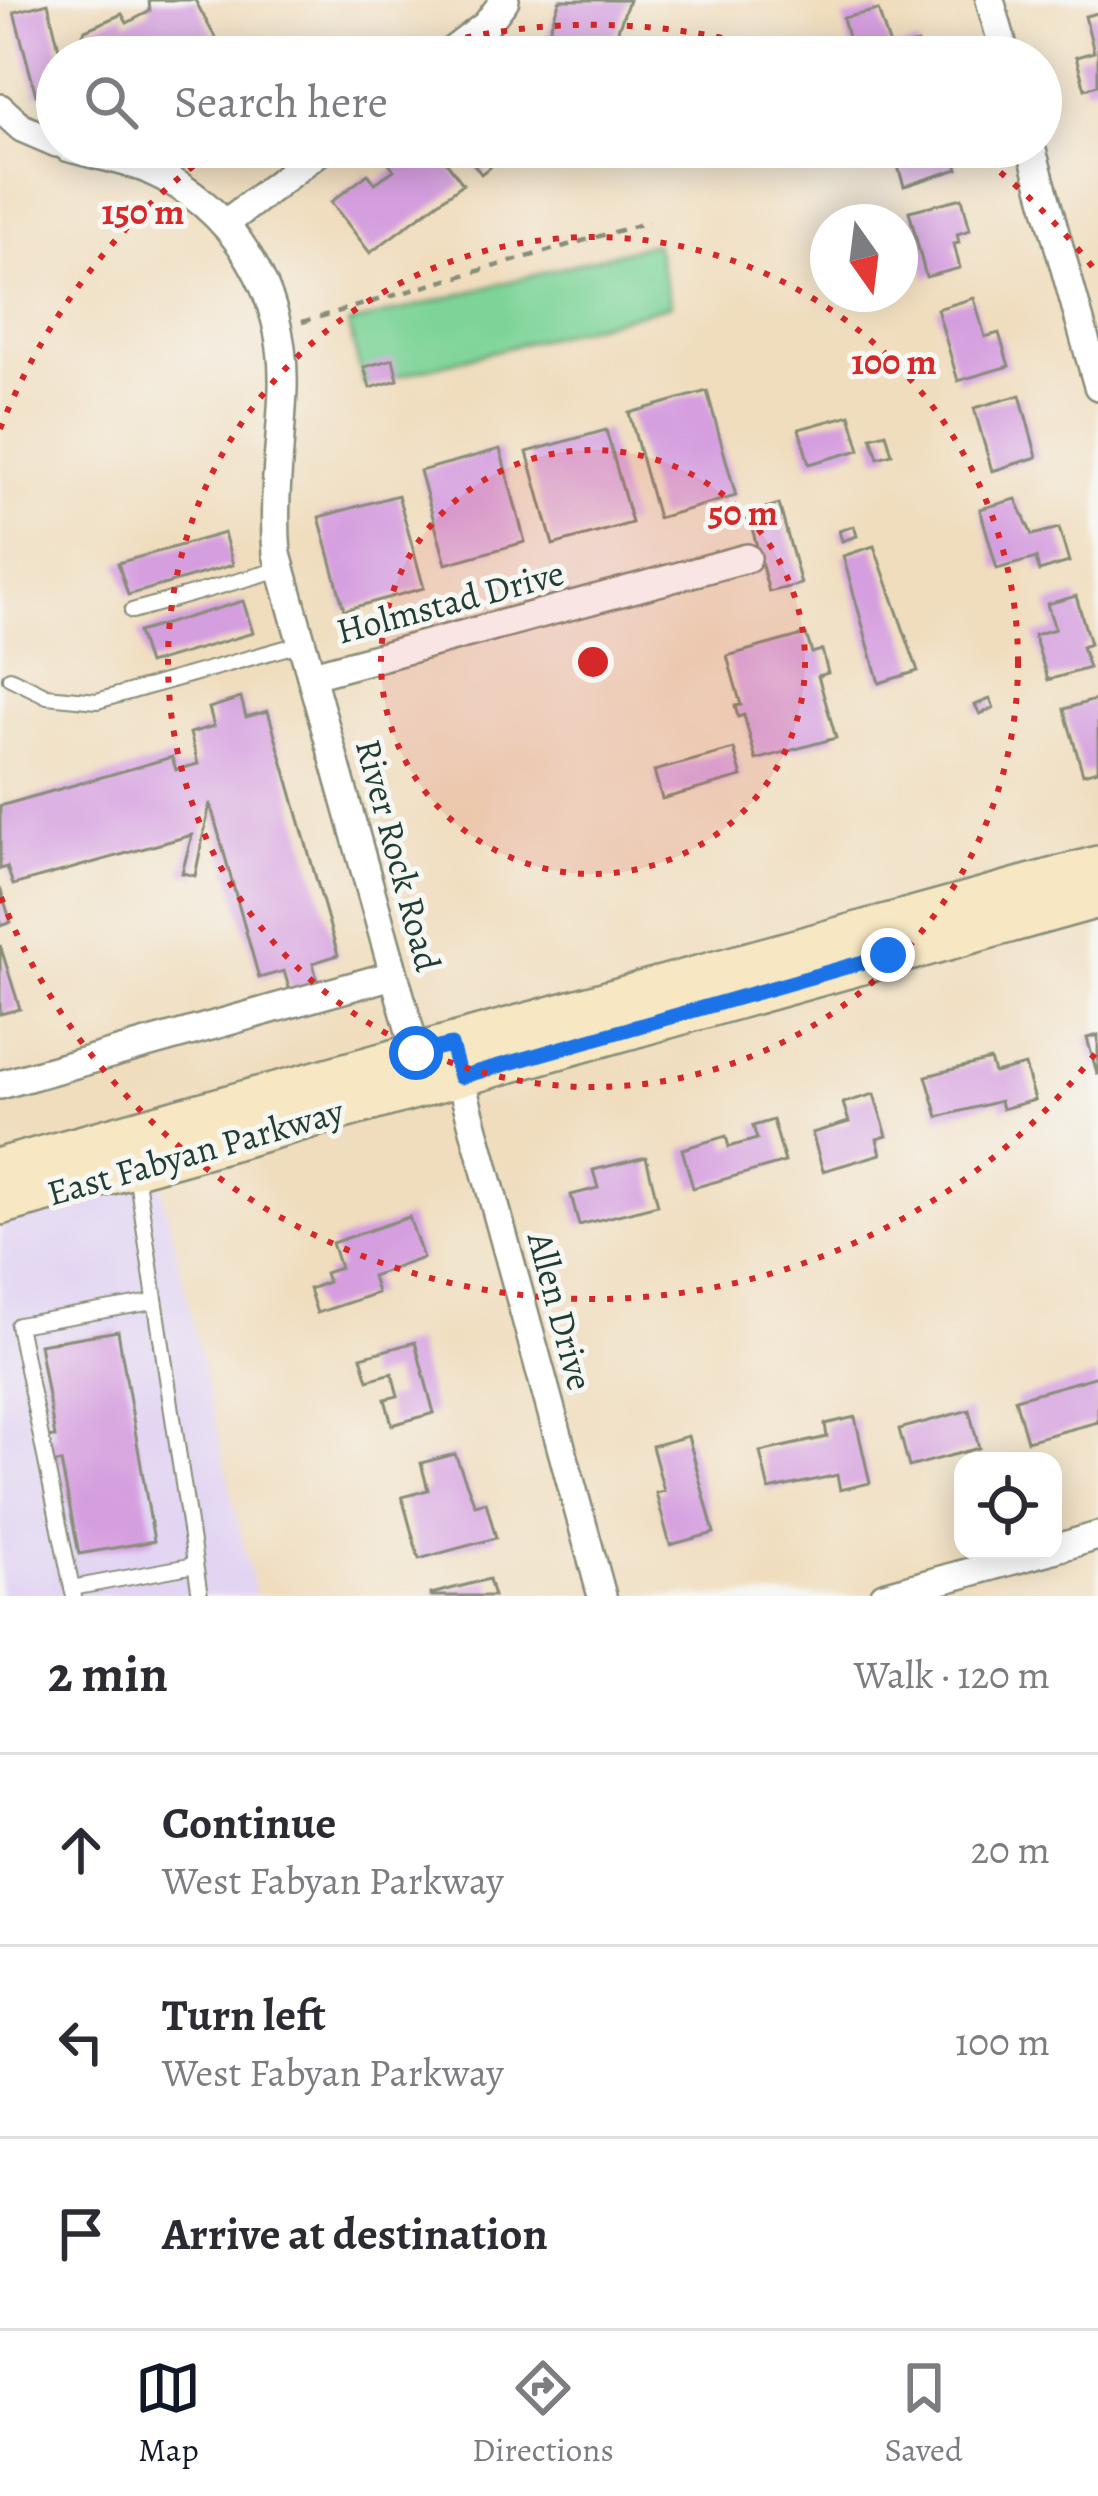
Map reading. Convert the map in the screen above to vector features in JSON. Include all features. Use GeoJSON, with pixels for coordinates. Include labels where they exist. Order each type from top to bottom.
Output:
{"type":"FeatureCollection","features":[{"type":"Feature","properties":{"kind":"main road"},"geometry":{"type":"LineString","coordinates":[[442,1058],[1098,866]]}},
{"type":"Feature","properties":{"kind":"main road"},"geometry":{"type":"LineString","coordinates":[[442,1058],[1098,898]]}},
{"type":"Feature","properties":{"kind":"main road","name":"East Fabyan Parkway"},"geometry":{"type":"LineString","coordinates":[[0,1205],[135,1168],[442,1058]]}},
{"type":"Feature","properties":{"kind":"main road","name":"East Fabyan Parkway"},"geometry":{"type":"LineString","coordinates":[[0,1168],[442,1058]]}},
{"type":"Feature","properties":{"kind":"street"},"geometry":{"type":"LineString","coordinates":[[472,36],[506,0]]}},
{"type":"Feature","properties":{"kind":"street"},"geometry":{"type":"LineString","coordinates":[[990,0],[1000,36]]}},
{"type":"Feature","properties":{"kind":"street"},"geometry":{"type":"LineString","coordinates":[[0,108],[36,134]]}},
{"type":"Feature","properties":{"kind":"street","name":"Holmstad Drive"},"geometry":{"type":"LineString","coordinates":[[139,168],[226,223],[258,268],[277,329],[283,385],[272,502],[281,569],[313,675],[747,558]]}},
{"type":"Feature","properties":{"kind":"street"},"geometry":{"type":"LineString","coordinates":[[226,223],[298,168]]}},
{"type":"Feature","properties":{"kind":"street"},"geometry":{"type":"LineString","coordinates":[[1037,168],[1098,386]]}},
{"type":"Feature","properties":{"kind":"street","name":"River Rock Road"},"geometry":{"type":"LineString","coordinates":[[313,675],[394,975],[442,1058]]}},
{"type":"Feature","properties":{"kind":"street"},"geometry":{"type":"LineString","coordinates":[[0,1085],[394,975]]}},
{"type":"Feature","properties":{"kind":"street","name":"Allen Drive"},"geometry":{"type":"LineString","coordinates":[[442,1058],[602,1596]]}},
{"type":"Feature","properties":{"kind":"street"},"geometry":{"type":"LineString","coordinates":[[1062,1546],[1098,1536]]}},
{"type":"Feature","properties":{"kind":"street"},"geometry":{"type":"LineString","coordinates":[[884,1596],[1013,1560]]}},
{"type":"Feature","properties":{"kind":"lane"},"geometry":{"type":"LineString","coordinates":[[132,611],[281,569]]}},
{"type":"Feature","properties":{"kind":"lane"},"geometry":{"type":"LineString","coordinates":[[10,677],[47,696],[97,701],[303,643]]}},
{"type":"Feature","properties":{"kind":"lane"},"geometry":{"type":"LineString","coordinates":[[135,1168],[200,1596]]}},
{"type":"Feature","properties":{"kind":"lane"},"geometry":{"type":"LineString","coordinates":[[0,1328],[153,1303]]}},
{"type":"Feature","properties":{"kind":"lane"},"geometry":{"type":"LineString","coordinates":[[18,1325],[73,1592],[195,1565]]}},
{"type":"Feature","properties":{"kind":"path"},"geometry":{"type":"LineString","coordinates":[[277,329],[649,222]]}},
{"type":"Feature","properties":{"kind":"shaded area"},"geometry":{"type":"Polygon","coordinates":[[[160,1180],[255,1596],[0,1596],[0,1224],[160,1180]]]}},
{"type":"Feature","properties":{"kind":"green space"},"geometry":{"type":"Polygon","coordinates":[[[655,243],[671,305],[364,385],[348,324],[655,243]]]}},
{"type":"Feature","properties":{"kind":"building"},"geometry":{"type":"Polygon","coordinates":[[[149,0],[195,0],[214,36],[82,36],[85,30],[122,14],[127,23],[150,11],[149,0]]]}},
{"type":"Feature","properties":{"kind":"building"},"geometry":{"type":"Polygon","coordinates":[[[560,0],[629,0],[616,36],[547,36],[560,0]]]}},
{"type":"Feature","properties":{"kind":"building"},"geometry":{"type":"Polygon","coordinates":[[[48,3],[56,36],[36,36],[36,95],[14,12],[48,3]]]}},
{"type":"Feature","properties":{"kind":"building"},"geometry":{"type":"Polygon","coordinates":[[[878,10],[887,36],[848,36],[843,18],[878,10]]]}},
{"type":"Feature","properties":{"kind":"building"},"geometry":{"type":"Polygon","coordinates":[[[1098,13],[1098,85],[1085,89],[1076,57],[1094,52],[1085,16],[1098,13]]]}},
{"type":"Feature","properties":{"kind":"building"},"geometry":{"type":"Polygon","coordinates":[[[451,168],[463,184],[370,253],[331,202],[368,174],[375,183],[394,170],[451,168]]]}},
{"type":"Feature","properties":{"kind":"building"},"geometry":{"type":"Polygon","coordinates":[[[898,168],[958,168],[958,169],[904,186],[898,168]]]}},
{"type":"Feature","properties":{"kind":"building"},"geometry":{"type":"Polygon","coordinates":[[[962,198],[970,230],[957,234],[959,243],[954,244],[960,268],[926,277],[918,246],[918,209],[962,198]]]}},
{"type":"Feature","properties":{"kind":"building"},"geometry":{"type":"Polygon","coordinates":[[[974,298],[985,337],[999,333],[1009,366],[958,381],[937,309],[974,298]]]}},
{"type":"Feature","properties":{"kind":"building"},"geometry":{"type":"Polygon","coordinates":[[[393,359],[398,380],[370,388],[364,367],[393,359]]]}},
{"type":"Feature","properties":{"kind":"building"},"geometry":{"type":"Polygon","coordinates":[[[707,391],[736,496],[658,518],[629,413],[707,391]]]}},
{"type":"Feature","properties":{"kind":"building"},"geometry":{"type":"Polygon","coordinates":[[[1020,395],[1037,457],[992,471],[974,408],[1020,395]]]}},
{"type":"Feature","properties":{"kind":"building"},"geometry":{"type":"Polygon","coordinates":[[[850,415],[860,450],[809,464],[799,429],[850,415]]]}},
{"type":"Feature","properties":{"kind":"building"},"geometry":{"type":"Polygon","coordinates":[[[606,430],[632,523],[553,545],[527,452],[606,430]]]}},
{"type":"Feature","properties":{"kind":"building"},"geometry":{"type":"Polygon","coordinates":[[[886,433],[892,454],[878,458],[871,437],[886,433]]]}},
{"type":"Feature","properties":{"kind":"building"},"geometry":{"type":"Polygon","coordinates":[[[500,449],[525,542],[446,564],[420,471],[500,449]]]}},
{"type":"Feature","properties":{"kind":"building"},"geometry":{"type":"Polygon","coordinates":[[[398,495],[424,588],[344,610],[319,517],[398,495]]]}},
{"type":"Feature","properties":{"kind":"building"},"geometry":{"type":"Polygon","coordinates":[[[1016,499],[1032,535],[1059,528],[1069,562],[1039,571],[1036,558],[997,569],[980,509],[1016,499]]]}},
{"type":"Feature","properties":{"kind":"building"},"geometry":{"type":"Polygon","coordinates":[[[779,504],[801,584],[769,592],[748,513],[779,504]]]}},
{"type":"Feature","properties":{"kind":"building"},"geometry":{"type":"Polygon","coordinates":[[[854,526],[857,536],[842,541],[839,531],[854,526]]]}},
{"type":"Feature","properties":{"kind":"building"},"geometry":{"type":"Polygon","coordinates":[[[224,533],[233,565],[128,595],[118,563],[224,533]]]}},
{"type":"Feature","properties":{"kind":"building"},"geometry":{"type":"Polygon","coordinates":[[[874,546],[918,671],[879,683],[843,556],[874,546]]]}},
{"type":"Feature","properties":{"kind":"building"},"geometry":{"type":"Polygon","coordinates":[[[1076,596],[1090,644],[1082,647],[1089,668],[1048,680],[1034,635],[1055,629],[1047,604],[1076,596]]]}},
{"type":"Feature","properties":{"kind":"building"},"geometry":{"type":"Polygon","coordinates":[[[243,601],[253,633],[148,664],[138,632],[243,601]]]}},
{"type":"Feature","properties":{"kind":"building"},"geometry":{"type":"Polygon","coordinates":[[[806,634],[812,653],[822,650],[828,673],[818,676],[836,738],[756,760],[744,715],[738,717],[735,706],[741,705],[727,656],[806,634]]]}},
{"type":"Feature","properties":{"kind":"building"},"geometry":{"type":"Polygon","coordinates":[[[241,698],[246,717],[268,711],[338,955],[313,963],[318,983],[290,991],[284,971],[259,978],[210,803],[195,876],[182,873],[192,835],[13,885],[7,867],[0,869],[0,806],[172,757],[176,770],[198,764],[190,733],[214,726],[209,708],[241,698]]]}},
{"type":"Feature","properties":{"kind":"building"},"geometry":{"type":"Polygon","coordinates":[[[990,699],[994,708],[980,714],[975,705],[990,699]]]}},
{"type":"Feature","properties":{"kind":"building"},"geometry":{"type":"Polygon","coordinates":[[[1098,699],[1098,770],[1083,774],[1064,709],[1098,699]]]}},
{"type":"Feature","properties":{"kind":"building"},"geometry":{"type":"Polygon","coordinates":[[[734,749],[742,777],[662,799],[654,771],[734,749]]]}},
{"type":"Feature","properties":{"kind":"building"},"geometry":{"type":"Polygon","coordinates":[[[0,888],[11,922],[0,926],[0,888]]]}},
{"type":"Feature","properties":{"kind":"building"},"geometry":{"type":"Polygon","coordinates":[[[0,945],[20,1009],[0,1014],[0,945]]]}},
{"type":"Feature","properties":{"kind":"building"},"geometry":{"type":"Polygon","coordinates":[[[1098,1035],[1098,1074],[1097,1074],[1087,1038],[1098,1035]]]}},
{"type":"Feature","properties":{"kind":"building"},"geometry":{"type":"Polygon","coordinates":[[[990,1060],[994,1073],[1025,1065],[1035,1100],[1002,1109],[1000,1101],[938,1117],[926,1076],[990,1060]]]}},
{"type":"Feature","properties":{"kind":"building"},"geometry":{"type":"Polygon","coordinates":[[[874,1094],[887,1136],[877,1139],[881,1154],[823,1171],[812,1133],[849,1122],[843,1103],[874,1094]]]}},
{"type":"Feature","properties":{"kind":"building"},"geometry":{"type":"Polygon","coordinates":[[[773,1120],[785,1162],[693,1188],[682,1149],[726,1136],[729,1147],[757,1139],[753,1126],[773,1120]]]}},
{"type":"Feature","properties":{"kind":"building"},"geometry":{"type":"Polygon","coordinates":[[[646,1157],[658,1205],[579,1225],[571,1195],[598,1188],[593,1170],[646,1157]]]}},
{"type":"Feature","properties":{"kind":"building"},"geometry":{"type":"Polygon","coordinates":[[[409,1217],[423,1258],[372,1276],[377,1293],[317,1313],[309,1289],[328,1282],[325,1273],[340,1268],[332,1243],[409,1217]]]}},
{"type":"Feature","properties":{"kind":"building"},"geometry":{"type":"Polygon","coordinates":[[[118,1331],[154,1541],[79,1554],[61,1462],[51,1464],[45,1438],[55,1437],[39,1344],[118,1331]]]}},
{"type":"Feature","properties":{"kind":"building"},"geometry":{"type":"Polygon","coordinates":[[[415,1342],[434,1413],[392,1425],[385,1399],[398,1396],[392,1373],[368,1380],[361,1357],[415,1342]]]}},
{"type":"Feature","properties":{"kind":"building"},"geometry":{"type":"Polygon","coordinates":[[[1098,1376],[1098,1422],[1027,1441],[1015,1399],[1098,1376]]]}},
{"type":"Feature","properties":{"kind":"building"},"geometry":{"type":"Polygon","coordinates":[[[969,1410],[979,1448],[909,1467],[899,1429],[969,1410]]]}},
{"type":"Feature","properties":{"kind":"building"},"geometry":{"type":"Polygon","coordinates":[[[855,1417],[870,1483],[840,1490],[837,1475],[769,1490],[760,1452],[827,1437],[825,1424],[855,1417]]]}},
{"type":"Feature","properties":{"kind":"building"},"geometry":{"type":"Polygon","coordinates":[[[688,1436],[714,1533],[670,1545],[656,1493],[664,1491],[652,1446],[688,1436]]]}},
{"type":"Feature","properties":{"kind":"building"},"geometry":{"type":"Polygon","coordinates":[[[455,1454],[475,1505],[486,1502],[496,1538],[419,1559],[402,1497],[428,1490],[421,1463],[455,1454]]]}},
{"type":"Feature","properties":{"kind":"building"},"geometry":{"type":"Polygon","coordinates":[[[489,1579],[494,1596],[431,1596],[431,1594],[489,1579]]]}},
{"type":"Feature","properties":{"kind":"route"},"geometry":{"type":"LineString","coordinates":[[416,1053],[451,1045],[460,1077],[888,955]]}}]}
